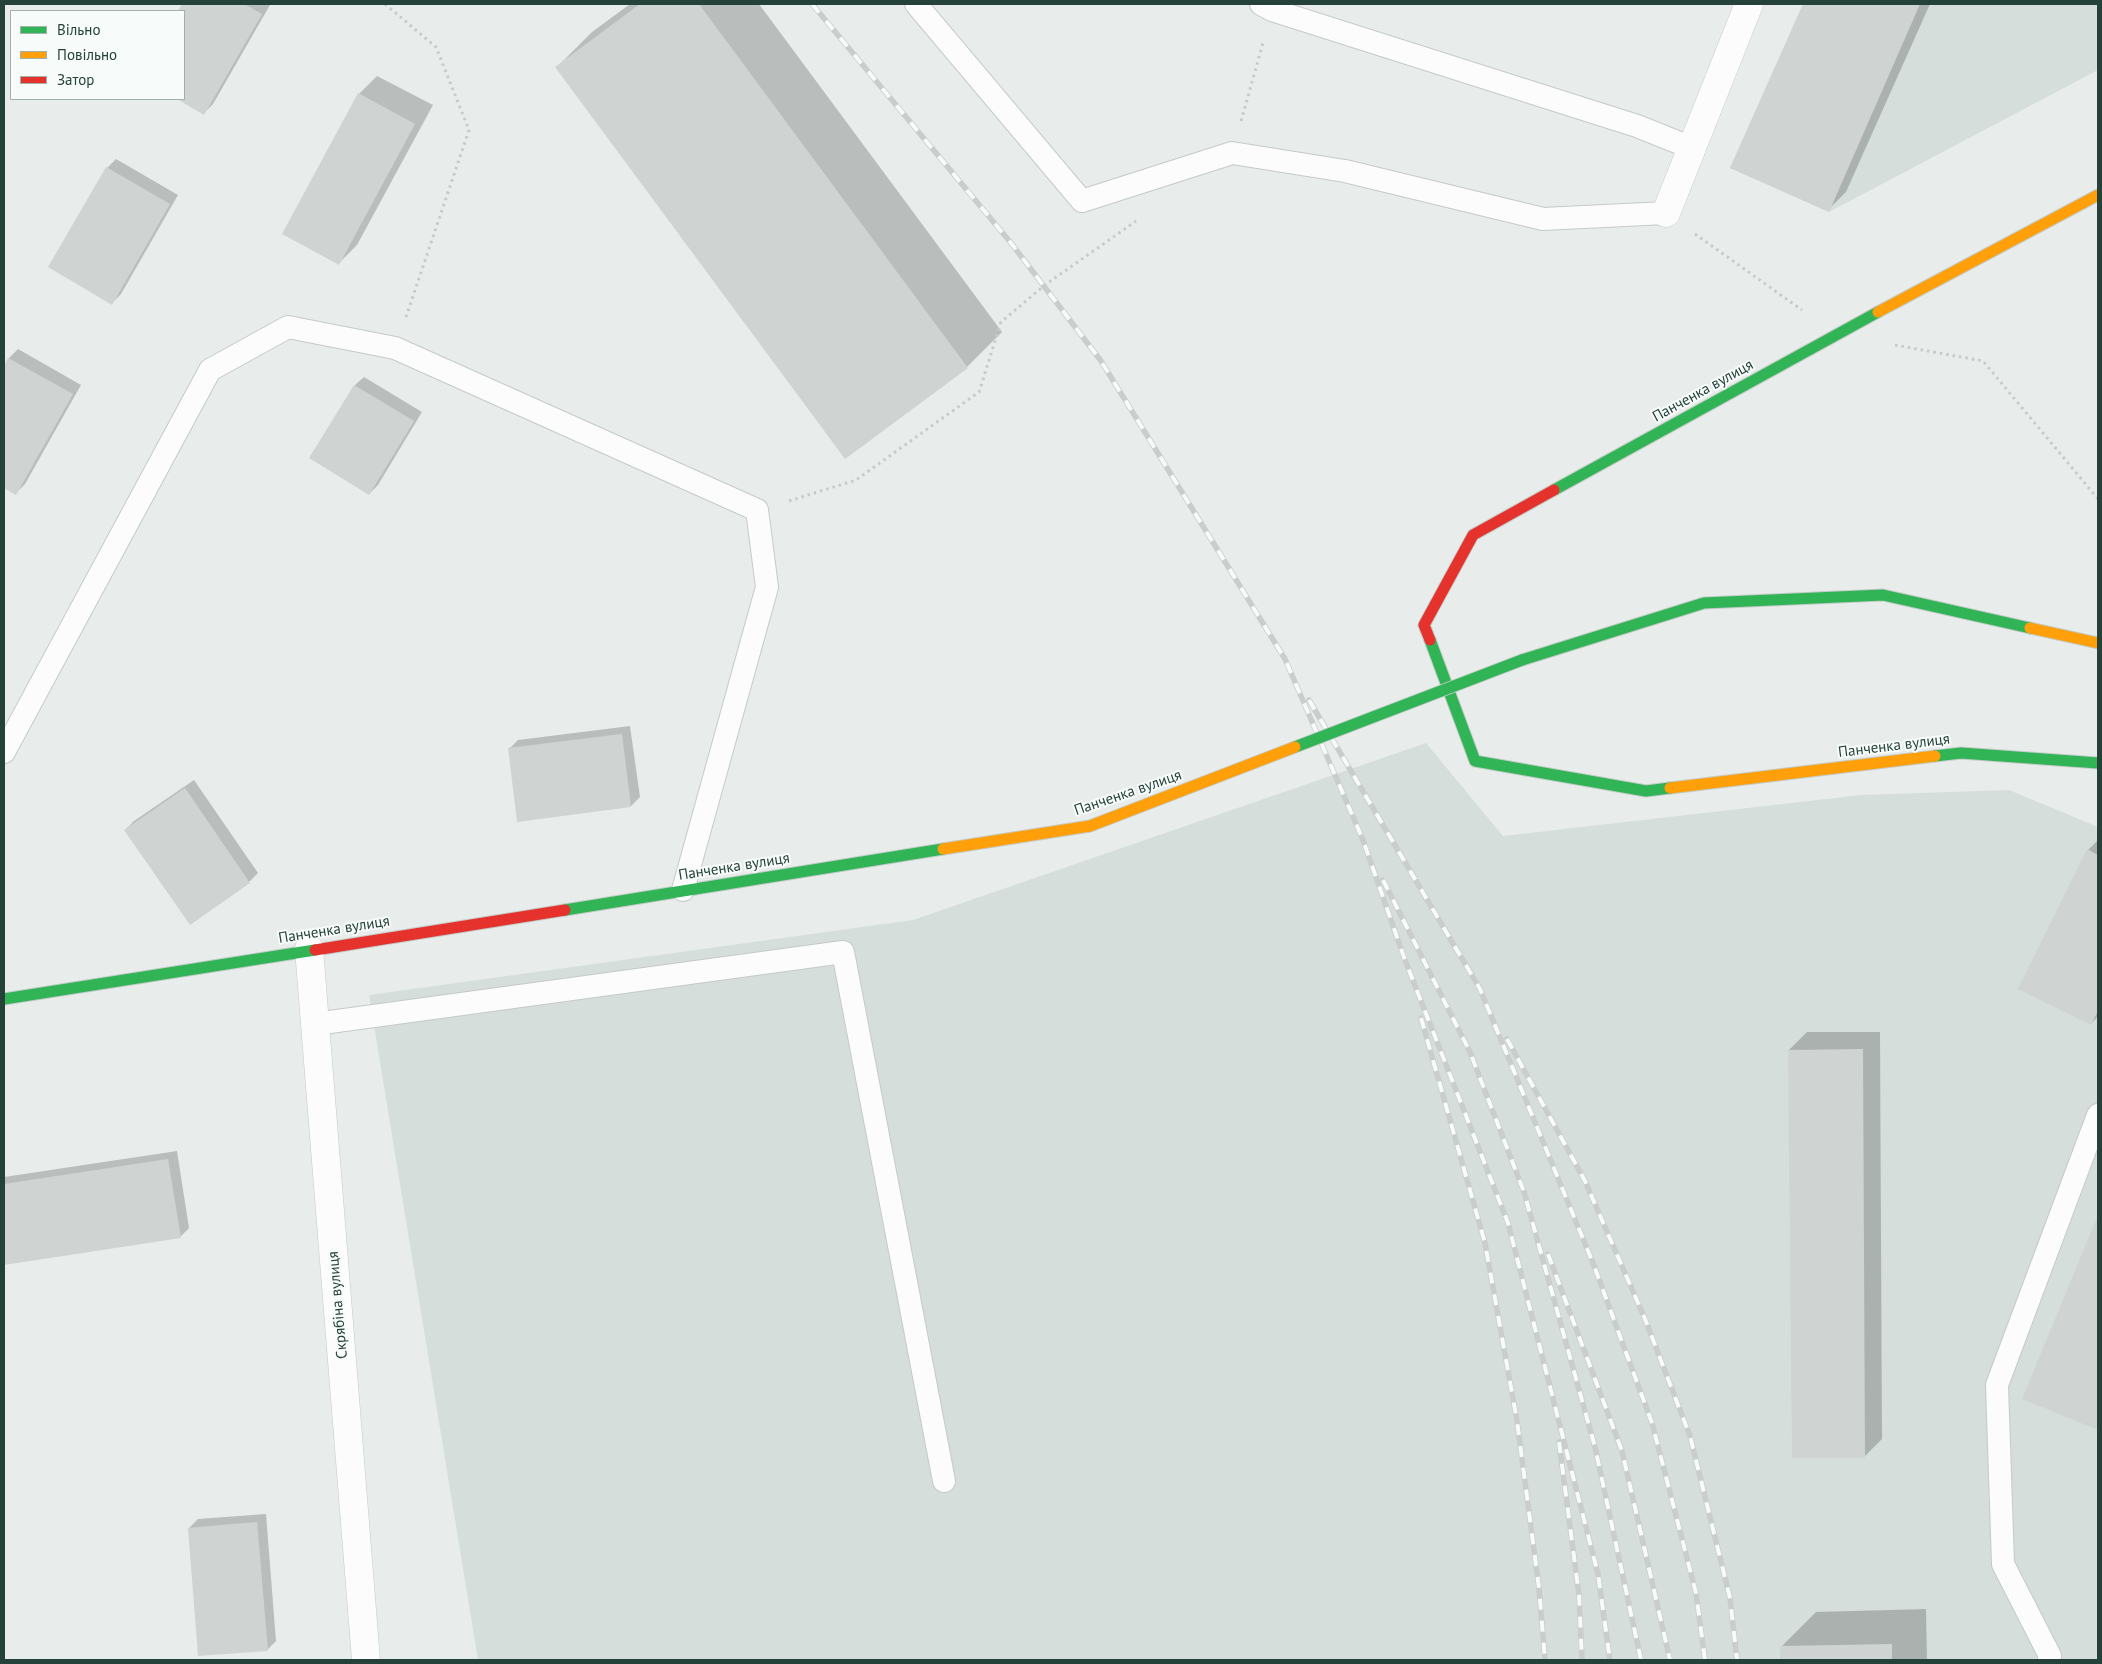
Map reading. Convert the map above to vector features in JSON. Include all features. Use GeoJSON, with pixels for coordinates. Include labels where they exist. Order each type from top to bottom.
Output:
{"type":"FeatureCollection","features":[{"type":"Feature","properties":{"kind":"street"},"geometry":{"type":"LineString","coordinates":[[1666,213],[1749,4]]}},
{"type":"Feature","properties":{"kind":"street","name":"Панченка вулиця"},"geometry":{"type":"LineString","coordinates":[[2098,195],[1836,334],[1473,535],[1424,625],[1475,761],[1646,792],[1961,753],[2098,763]]}},
{"type":"Feature","properties":{"kind":"street","name":"Панченка вулиця"},"geometry":{"type":"LineString","coordinates":[[4,998],[1090,826],[1522,660],[1704,603],[1883,595],[2098,643]]}},
{"type":"Feature","properties":{"kind":"street","name":"Скрябіна вулиця"},"geometry":{"type":"LineString","coordinates":[[309,949],[366,1660]]}},
{"type":"Feature","properties":{"kind":"lane"},"geometry":{"type":"LineString","coordinates":[[916,4],[1082,201],[1232,154],[1345,171],[1543,218],[1666,213]]}},
{"type":"Feature","properties":{"kind":"lane"},"geometry":{"type":"LineString","coordinates":[[1268,6],[1637,126],[1692,148]]}},
{"type":"Feature","properties":{"kind":"lane"},"geometry":{"type":"LineString","coordinates":[[4,752],[210,370],[288,327],[395,348],[757,510],[767,587],[683,890]]}},
{"type":"Feature","properties":{"kind":"lane"},"geometry":{"type":"LineString","coordinates":[[315,1024],[843,952],[944,1481]]}},
{"type":"Feature","properties":{"kind":"lane"},"geometry":{"type":"LineString","coordinates":[[2049,1660],[2050,1656],[2003,1564],[1997,1385],[2098,1115]]}},
{"type":"Feature","properties":{"kind":"path"},"geometry":{"type":"LineString","coordinates":[[385,4],[436,47],[469,130],[395,348]]}},
{"type":"Feature","properties":{"kind":"path"},"geometry":{"type":"LineString","coordinates":[[1232,154],[1268,6]]}},
{"type":"Feature","properties":{"kind":"path"},"geometry":{"type":"LineString","coordinates":[[757,510],[856,480],[979,392],[1001,322],[1045,285],[1137,220]]}},
{"type":"Feature","properties":{"kind":"shaded area"},"geometry":{"type":"Polygon","coordinates":[[[1803,4],[2098,4],[2098,70],[1829,212],[1730,168],[1803,4]]]}},
{"type":"Feature","properties":{"kind":"shaded area"},"geometry":{"type":"Polygon","coordinates":[[[1426,743],[1503,836],[1861,795],[2009,790],[2098,827],[2098,1660],[478,1660],[369,995],[913,920],[1426,743]]]}},
{"type":"Feature","properties":{"kind":"building"},"geometry":{"type":"Polygon","coordinates":[[[182,4],[244,4],[262,14],[204,115],[179,100],[185,100],[185,10],[179,10],[182,4]]]}},
{"type":"Feature","properties":{"kind":"building"},"geometry":{"type":"Polygon","coordinates":[[[640,4],[699,4],[968,368],[845,459],[555,67],[640,4]]]}},
{"type":"Feature","properties":{"kind":"building"},"geometry":{"type":"Polygon","coordinates":[[[1803,4],[1920,4],[1829,212],[1730,168],[1803,4]]]}},
{"type":"Feature","properties":{"kind":"building"},"geometry":{"type":"Polygon","coordinates":[[[358,93],[415,124],[339,265],[282,234],[358,93]]]}},
{"type":"Feature","properties":{"kind":"building"},"geometry":{"type":"Polygon","coordinates":[[[106,167],[170,204],[112,305],[48,267],[106,167]]]}},
{"type":"Feature","properties":{"kind":"building"},"geometry":{"type":"Polygon","coordinates":[[[8,358],[73,394],[16,495],[4,488],[4,366],[8,358]]]}},
{"type":"Feature","properties":{"kind":"building"},"geometry":{"type":"Polygon","coordinates":[[[354,385],[414,421],[369,495],[309,458],[354,385]]]}},
{"type":"Feature","properties":{"kind":"building"},"geometry":{"type":"Polygon","coordinates":[[[622,734],[631,807],[517,822],[508,748],[622,734]]]}},
{"type":"Feature","properties":{"kind":"building"},"geometry":{"type":"Polygon","coordinates":[[[185,788],[250,883],[190,925],[124,830],[185,788]]]}},
{"type":"Feature","properties":{"kind":"building"},"geometry":{"type":"Polygon","coordinates":[[[2087,849],[2098,855],[2098,1011],[2091,1025],[2018,989],[2087,849]]]}},
{"type":"Feature","properties":{"kind":"building"},"geometry":{"type":"Polygon","coordinates":[[[1863,1049],[1865,1458],[1792,1458],[1788,1050],[1863,1049]]]}},
{"type":"Feature","properties":{"kind":"building"},"geometry":{"type":"Polygon","coordinates":[[[168,1159],[181,1238],[4,1265],[4,1184],[168,1159]]]}},
{"type":"Feature","properties":{"kind":"building"},"geometry":{"type":"Polygon","coordinates":[[[2098,1215],[2098,1430],[2022,1399],[2098,1215]]]}},
{"type":"Feature","properties":{"kind":"building"},"geometry":{"type":"Polygon","coordinates":[[[257,1522],[268,1651],[198,1656],[188,1528],[257,1522]]]}},
{"type":"Feature","properties":{"kind":"building"},"geometry":{"type":"Polygon","coordinates":[[[1892,1644],[1892,1660],[1780,1660],[1780,1646],[1892,1644]]]}},
{"type":"Feature","properties":{"kind":"railway"},"geometry":{"type":"LineString","coordinates":[[812,4],[1011,243],[1101,361],[1285,659],[1363,840],[1405,960],[1508,1223],[1598,1574],[1610,1660]]}},
{"type":"Feature","properties":{"kind":"railway"},"geometry":{"type":"LineString","coordinates":[[1309,700],[1480,989],[1593,1263],[1652,1423],[1696,1593],[1705,1660]]}},
{"type":"Feature","properties":{"kind":"railway"},"geometry":{"type":"LineString","coordinates":[[1383,880],[1470,1052],[1524,1192],[1595,1447],[1641,1660]]}},
{"type":"Feature","properties":{"kind":"railway"},"geometry":{"type":"LineString","coordinates":[[1421,1018],[1485,1243],[1517,1421],[1539,1588],[1545,1660]]}},
{"type":"Feature","properties":{"kind":"railway"},"geometry":{"type":"LineString","coordinates":[[1507,1039],[1585,1181],[1645,1319],[1690,1436],[1730,1598],[1737,1660]]}},
{"type":"Feature","properties":{"kind":"railway"},"geometry":{"type":"LineString","coordinates":[[1548,1254],[1622,1451],[1670,1660]]}},
{"type":"Feature","properties":{"kind":"railway"},"geometry":{"type":"LineString","coordinates":[[1559,1442],[1579,1595],[1582,1660]]}},
{"type":"Feature","properties":{"kind":"traffic: fast"},"geometry":{"type":"LineString","coordinates":[[1554,490],[1878,312]]}},
{"type":"Feature","properties":{"kind":"traffic: fast"},"geometry":{"type":"LineString","coordinates":[[1522,660],[1704,603],[1883,595],[2030,628]]}},
{"type":"Feature","properties":{"kind":"traffic: fast"},"geometry":{"type":"LineString","coordinates":[[1430,640],[1475,761],[1646,791],[1670,788]]}},
{"type":"Feature","properties":{"kind":"traffic: fast"},"geometry":{"type":"LineString","coordinates":[[1295,747],[1522,660]]}},
{"type":"Feature","properties":{"kind":"traffic: fast"},"geometry":{"type":"LineString","coordinates":[[1935,756],[1961,753],[2098,763]]}},
{"type":"Feature","properties":{"kind":"traffic: fast"},"geometry":{"type":"LineString","coordinates":[[565,910],[943,849]]}},
{"type":"Feature","properties":{"kind":"traffic: fast"},"geometry":{"type":"LineString","coordinates":[[4,999],[315,950]]}},
{"type":"Feature","properties":{"kind":"traffic: slow"},"geometry":{"type":"LineString","coordinates":[[1878,312],[2098,195]]}},
{"type":"Feature","properties":{"kind":"traffic: slow"},"geometry":{"type":"LineString","coordinates":[[2030,628],[2098,643]]}},
{"type":"Feature","properties":{"kind":"traffic: slow"},"geometry":{"type":"LineString","coordinates":[[1090,826],[1295,747]]}},
{"type":"Feature","properties":{"kind":"traffic: slow"},"geometry":{"type":"LineString","coordinates":[[1670,788],[1935,756]]}},
{"type":"Feature","properties":{"kind":"traffic: slow"},"geometry":{"type":"LineString","coordinates":[[943,849],[1090,826]]}},
{"type":"Feature","properties":{"kind":"traffic: jam"},"geometry":{"type":"LineString","coordinates":[[1430,640],[1424,625],[1473,535],[1554,490]]}},
{"type":"Feature","properties":{"kind":"traffic: jam"},"geometry":{"type":"LineString","coordinates":[[315,950],[565,910]]}}]}
